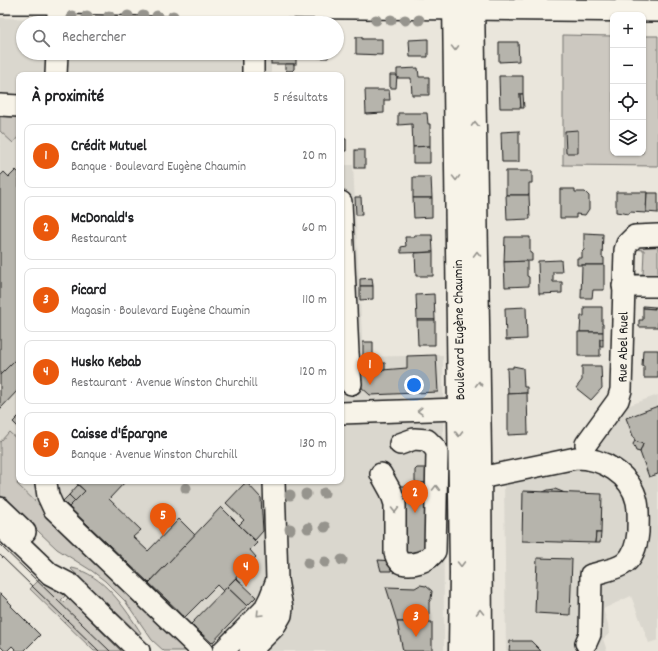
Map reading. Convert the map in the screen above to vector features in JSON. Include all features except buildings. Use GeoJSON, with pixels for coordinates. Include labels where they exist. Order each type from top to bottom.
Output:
{"type":"FeatureCollection","features":[{"type":"Feature","properties":{"kind":"main road","name":"Boulevard Eugène Chaumin"},"geometry":{"type":"LineString","coordinates":[[460,651],[461,566],[459,409],[464,5]]}},
{"type":"Feature","properties":{"kind":"main road","name":"Boulevard Eugène Chaumin"},"geometry":{"type":"LineString","coordinates":[[464,5],[480,478],[481,651]]}},
{"type":"Feature","properties":{"kind":"street"},"geometry":{"type":"LineString","coordinates":[[0,3],[53,7],[255,15],[354,4],[464,5],[658,11]]}},
{"type":"Feature","properties":{"kind":"street"},"geometry":{"type":"LineString","coordinates":[[56,72],[57,60]]}},
{"type":"Feature","properties":{"kind":"street"},"geometry":{"type":"LineString","coordinates":[[253,60],[253,72]]}},
{"type":"Feature","properties":{"kind":"street"},"geometry":{"type":"LineString","coordinates":[[0,105],[16,106]]}},
{"type":"Feature","properties":{"kind":"street","name":"Rue Abel Ruel"},"geometry":{"type":"LineString","coordinates":[[586,444],[618,400],[622,390],[623,286],[625,250],[627,244],[635,236],[658,236]]}},
{"type":"Feature","properties":{"kind":"street"},"geometry":{"type":"LineString","coordinates":[[344,267],[351,384]]}},
{"type":"Feature","properties":{"kind":"street"},"geometry":{"type":"LineString","coordinates":[[623,286],[658,286]]}},
{"type":"Feature","properties":{"kind":"street"},"geometry":{"type":"LineString","coordinates":[[344,413],[459,409]]}},
{"type":"Feature","properties":{"kind":"street"},"geometry":{"type":"LineString","coordinates":[[381,474],[391,492],[395,504],[395,553],[397,558],[401,563],[411,565],[431,557],[435,551],[437,453],[435,448],[427,440],[414,438],[400,444]]}},
{"type":"Feature","properties":{"kind":"street"},"geometry":{"type":"LineString","coordinates":[[480,478],[576,458],[585,458],[600,462],[610,467],[619,473],[630,486],[637,501],[638,518],[635,547],[629,560],[624,564],[590,575],[590,634],[586,643]]}},
{"type":"Feature","properties":{"kind":"street"},"geometry":{"type":"LineString","coordinates":[[46,484],[48,496],[54,509],[202,651]]}},
{"type":"Feature","properties":{"kind":"street"},"geometry":{"type":"LineString","coordinates":[[250,651],[274,627],[281,615],[282,608],[277,580],[274,484]]}},
{"type":"Feature","properties":{"kind":"street"},"geometry":{"type":"LineString","coordinates":[[0,508],[59,565],[71,585],[139,651]]}},
{"type":"Feature","properties":{"kind":"street"},"geometry":{"type":"LineString","coordinates":[[0,526],[50,574],[71,585]]}},
{"type":"Feature","properties":{"kind":"street"},"geometry":{"type":"LineString","coordinates":[[223,651],[264,610],[277,580]]}},
{"type":"Feature","properties":{"kind":"shaded area"},"geometry":{"type":"Polygon","coordinates":[[[0,18],[16,18],[16,60],[271,60],[271,72],[16,72],[16,484],[344,484],[344,165],[353,165],[363,357],[443,355],[444,651],[164,651],[152,640],[125,601],[105,581],[57,549],[0,495],[0,18]]]}},
{"type":"Feature","properties":{"kind":"shaded area"},"geometry":{"type":"Polygon","coordinates":[[[563,35],[610,36],[610,156],[646,156],[646,36],[658,36],[658,166],[563,165],[563,35]]]}},
{"type":"Feature","properties":{"kind":"shaded area"},"geometry":{"type":"Polygon","coordinates":[[[16,111],[16,140],[13,143],[0,131],[0,113],[16,111]]]}},
{"type":"Feature","properties":{"kind":"shaded area"},"geometry":{"type":"Polygon","coordinates":[[[658,241],[658,282],[638,281],[631,274],[643,274],[644,250],[632,249],[633,246],[658,241]]]}},
{"type":"Feature","properties":{"kind":"shaded area"},"geometry":{"type":"Polygon","coordinates":[[[658,395],[658,640],[649,643],[631,596],[603,609],[608,624],[609,634],[603,639],[607,651],[506,651],[504,479],[575,465],[627,406],[658,395]]]}},
{"type":"Feature","properties":{"kind":"shaded area"},"geometry":{"type":"Polygon","coordinates":[[[9,432],[16,438],[16,484],[189,648],[186,651],[164,651],[152,640],[125,601],[105,581],[57,549],[0,495],[0,442],[9,432]]]}},
{"type":"Feature","properties":{"kind":"shaded area"},"geometry":{"type":"Polygon","coordinates":[[[71,569],[83,571],[94,577],[112,593],[128,613],[141,633],[139,634],[71,569]]]}},
{"type":"Feature","properties":{"kind":"shaded area"},"geometry":{"type":"Polygon","coordinates":[[[44,575],[65,596],[61,600],[64,602],[68,598],[121,651],[94,651],[30,589],[44,575]]]}},
{"type":"Feature","properties":{"kind":"tram line"},"geometry":{"type":"LineString","coordinates":[[0,545],[110,651]]}},
{"type":"Feature","properties":{"kind":"tram line"},"geometry":{"type":"LineString","coordinates":[[0,555],[99,651]]}},
{"type":"Feature","properties":{"kind":"place","name":"Crédit Mutuel"},"geometry":{"type":"Point","coordinates":[370,385]}},
{"type":"Feature","properties":{"kind":"place","name":"McDonald's"},"geometry":{"type":"Point","coordinates":[415,513]}},
{"type":"Feature","properties":{"kind":"place","name":"Caisse d'Épargne"},"geometry":{"type":"Point","coordinates":[163,536]}},
{"type":"Feature","properties":{"kind":"place","name":"Husko Kebab"},"geometry":{"type":"Point","coordinates":[246,587]}},
{"type":"Feature","properties":{"kind":"place","name":"Picard"},"geometry":{"type":"Point","coordinates":[416,637]}}]}
